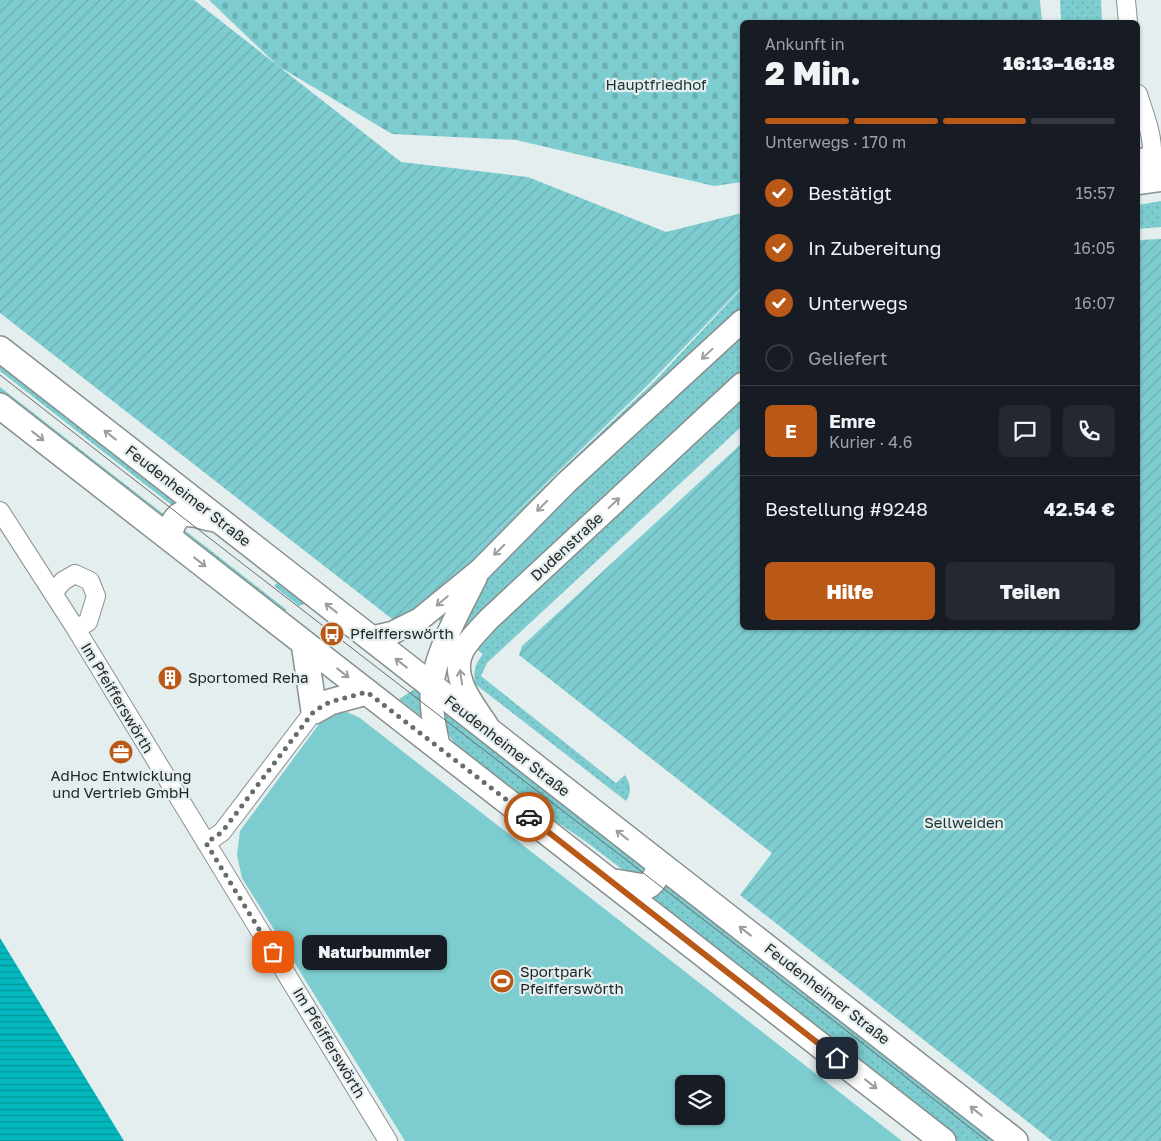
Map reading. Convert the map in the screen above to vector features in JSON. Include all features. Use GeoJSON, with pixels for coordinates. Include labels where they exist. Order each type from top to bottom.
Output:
{"type":"FeatureCollection","features":[{"type":"Feature","properties":{"kind":"main road","name":"Feudenheimer Straße"},"geometry":{"type":"LineString","coordinates":[[0,349],[1014,1141]]}},
{"type":"Feature","properties":{"kind":"main road"},"geometry":{"type":"LineString","coordinates":[[0,406],[943,1141]]}},
{"type":"Feature","properties":{"kind":"main road"},"geometry":{"type":"LineString","coordinates":[[169,537],[171,527],[178,515],[184,513],[217,519]]}},
{"type":"Feature","properties":{"kind":"main road"},"geometry":{"type":"LineString","coordinates":[[304,643],[314,711],[330,702],[367,692]]}},
{"type":"Feature","properties":{"kind":"main road"},"geometry":{"type":"LineString","coordinates":[[612,882],[644,887],[649,886],[657,874],[660,865]]}},
{"type":"Feature","properties":{"kind":"street"},"geometry":{"type":"LineString","coordinates":[[1126,0],[1128,20]]}},
{"type":"Feature","properties":{"kind":"street"},"geometry":{"type":"LineString","coordinates":[[1140,100],[1150,133],[1147,171]]}},
{"type":"Feature","properties":{"kind":"street"},"geometry":{"type":"LineString","coordinates":[[369,638],[392,633],[420,619],[480,570],[567,482],[740,323]]}},
{"type":"Feature","properties":{"kind":"street","name":"Dudenstraße"},"geometry":{"type":"LineString","coordinates":[[493,734],[467,696],[462,684],[460,666],[462,651],[489,619],[740,386]]}},
{"type":"Feature","properties":{"kind":"street","name":"Im Pfeifferswörth"},"geometry":{"type":"LineString","coordinates":[[0,511],[76,629],[388,1141]]}},
{"type":"Feature","properties":{"kind":"street"},"geometry":{"type":"LineString","coordinates":[[439,748],[433,720],[432,687],[436,667],[444,645],[480,570]]}},
{"type":"Feature","properties":{"kind":"street","name":"Im Pfeifferswörth"},"geometry":{"type":"LineString","coordinates":[[53,593],[64,581],[76,574],[90,581],[96,596],[88,622],[76,629]]}},
{"type":"Feature","properties":{"kind":"street"},"geometry":{"type":"LineString","coordinates":[[206,843],[222,832],[314,711]]}},
{"type":"Feature","properties":{"kind":"green space"},"geometry":{"type":"Polygon","coordinates":[[[0,0],[194,0],[401,162],[528,177],[666,232],[740,214],[740,289],[649,384],[419,606],[396,622],[0,313],[0,0]]]}},
{"type":"Feature","properties":{"kind":"green space","name":"Hauptfriedhof"},"geometry":{"type":"Polygon","coordinates":[[[209,0],[1040,0],[1042,20],[740,20],[740,182],[714,186],[516,140],[392,134],[278,66],[209,0]]]}},
{"type":"Feature","properties":{"kind":"green space"},"geometry":{"type":"Polygon","coordinates":[[[1060,0],[1101,0],[1102,20],[1061,20],[1060,0]]]}},
{"type":"Feature","properties":{"kind":"green space"},"geometry":{"type":"Polygon","coordinates":[[[1161,201],[1161,227],[1140,229],[1140,205],[1161,201]]]}},
{"type":"Feature","properties":{"kind":"green space","name":"Sellweiden"},"geometry":{"type":"Polygon","coordinates":[[[1161,239],[1161,1141],[1052,1141],[740,895],[772,853],[519,655],[522,646],[740,445],[740,630],[1140,630],[1140,240],[1161,239]]]}},
{"type":"Feature","properties":{"kind":"green space"},"geometry":{"type":"Polygon","coordinates":[[[740,290],[740,428],[487,663],[481,676],[616,783],[625,775],[630,788],[626,801],[475,684],[475,668],[483,654],[419,605],[654,382],[740,290]]]}},
{"type":"Feature","properties":{"kind":"green space"},"geometry":{"type":"Polygon","coordinates":[[[0,361],[181,503],[174,507],[0,371],[0,361]]]}},
{"type":"Feature","properties":{"kind":"green space"},"geometry":{"type":"Polygon","coordinates":[[[0,387],[166,516],[162,521],[0,393],[0,387]]]}},
{"type":"Feature","properties":{"kind":"green space"},"geometry":{"type":"Polygon","coordinates":[[[178,525],[287,610],[281,614],[176,532],[178,525]]]}},
{"type":"Feature","properties":{"kind":"green space"},"geometry":{"type":"Polygon","coordinates":[[[279,581],[307,603],[299,606],[274,586],[279,581]]]}},
{"type":"Feature","properties":{"kind":"green space"},"geometry":{"type":"Polygon","coordinates":[[[418,687],[422,691],[423,718],[399,699],[418,687]]]}},
{"type":"Feature","properties":{"kind":"green space"},"geometry":{"type":"Polygon","coordinates":[[[441,706],[647,866],[648,874],[636,880],[580,838],[518,798],[479,769],[450,737],[442,719],[441,706]]]}},
{"type":"Feature","properties":{"kind":"green space","name":"Sportpark Pfeifferswörth"},"geometry":{"type":"Polygon","coordinates":[[[347,712],[360,718],[902,1141],[405,1141],[242,878],[237,855],[240,831],[322,720],[333,713],[347,712]]]}},
{"type":"Feature","properties":{"kind":"green space"},"geometry":{"type":"Polygon","coordinates":[[[669,882],[1001,1141],[956,1141],[649,900],[669,882]]]}},
{"type":"Feature","properties":{"kind":"shaded area"},"geometry":{"type":"Polygon","coordinates":[[[0,938],[124,1141],[0,1141],[0,938]]]}},
{"type":"Feature","properties":{"kind":"tram line"},"geometry":{"type":"LineString","coordinates":[[0,375],[987,1141]]}},
{"type":"Feature","properties":{"kind":"way so far"},"geometry":{"type":"LineString","coordinates":[[273,952],[206,843],[222,832],[314,711],[330,702],[367,692],[529,817]]}},
{"type":"Feature","properties":{"kind":"place","name":"Pfeifferswörth"},"geometry":{"type":"Point","coordinates":[332,634]}},
{"type":"Feature","properties":{"kind":"place","name":"Sportomed Reha"},"geometry":{"type":"Point","coordinates":[170,678]}},
{"type":"Feature","properties":{"kind":"place","name":"AdHoc Entwicklung und Vertrieb GmbH"},"geometry":{"type":"Point","coordinates":[121,752]}},
{"type":"Feature","properties":{"kind":"place","name":"Naturbummler"},"geometry":{"type":"Point","coordinates":[273,952]}},
{"type":"Feature","properties":{"kind":"place","name":"Sportpark Pfeifferswörth"},"geometry":{"type":"Point","coordinates":[502,981]}},
{"type":"Feature","properties":{"kind":"route"},"geometry":{"type":"LineString","coordinates":[[529,817],[837,1058]]}}]}
